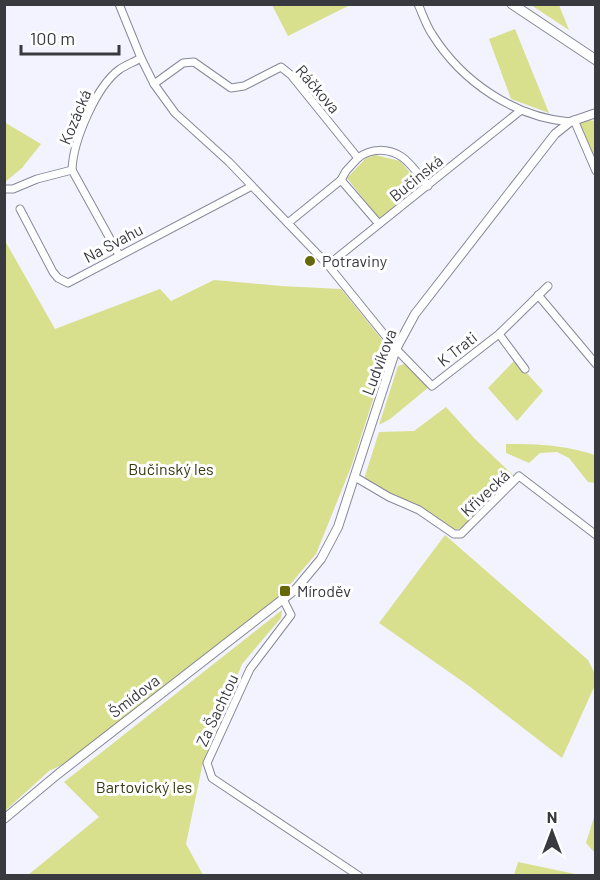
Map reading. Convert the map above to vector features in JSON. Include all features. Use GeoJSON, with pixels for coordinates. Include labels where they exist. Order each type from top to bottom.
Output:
{"type":"FeatureCollection","features":[{"type":"Feature","properties":{"kind":"main road"},"geometry":{"type":"LineString","coordinates":[[512,4],[596,60]]}},
{"type":"Feature","properties":{"kind":"street"},"geometry":{"type":"LineString","coordinates":[[119,4],[154,84],[175,113],[229,162],[288,224],[327,266],[396,349]]}},
{"type":"Feature","properties":{"kind":"street"},"geometry":{"type":"LineString","coordinates":[[418,4],[432,34],[455,64],[487,91],[520,111],[546,119],[572,121],[596,171]]}},
{"type":"Feature","properties":{"kind":"street","name":"Kozácká"},"geometry":{"type":"LineString","coordinates":[[119,255],[72,170],[72,159],[87,116],[105,85],[118,70],[141,58]]}},
{"type":"Feature","properties":{"kind":"street","name":"Ráčkova"},"geometry":{"type":"LineString","coordinates":[[154,84],[183,63],[194,62],[231,88],[244,86],[281,67],[291,75],[358,158]]}},
{"type":"Feature","properties":{"kind":"street","name":"Bučinská"},"geometry":{"type":"LineString","coordinates":[[327,266],[520,111]]}},
{"type":"Feature","properties":{"kind":"street","name":"Ludvíkova"},"geometry":{"type":"LineString","coordinates":[[283,599],[296,589],[321,559],[338,527],[396,349],[415,314],[548,142],[572,121],[596,113]]}},
{"type":"Feature","properties":{"kind":"street"},"geometry":{"type":"LineString","coordinates":[[288,224],[340,180],[358,158],[375,150],[387,151],[403,158],[428,186]]}},
{"type":"Feature","properties":{"kind":"street","name":"Kozácká"},"geometry":{"type":"LineString","coordinates":[[4,189],[13,189],[38,179],[72,170]]}},
{"type":"Feature","properties":{"kind":"street"},"geometry":{"type":"LineString","coordinates":[[340,180],[379,224]]}},
{"type":"Feature","properties":{"kind":"street","name":"Na Svahu"},"geometry":{"type":"LineString","coordinates":[[20,209],[53,273],[68,283],[252,186]]}},
{"type":"Feature","properties":{"kind":"street","name":"K Trati"},"geometry":{"type":"LineString","coordinates":[[396,349],[432,387],[499,334],[548,286]]}},
{"type":"Feature","properties":{"kind":"street"},"geometry":{"type":"LineString","coordinates":[[538,295],[596,364]]}},
{"type":"Feature","properties":{"kind":"street","name":"K Trati"},"geometry":{"type":"LineString","coordinates":[[499,334],[525,369]]}},
{"type":"Feature","properties":{"kind":"street","name":"Křivecká"},"geometry":{"type":"LineString","coordinates":[[355,477],[389,497],[420,510],[454,534],[461,534],[519,476],[596,535]]}},
{"type":"Feature","properties":{"kind":"street","name":"Šmídova"},"geometry":{"type":"LineString","coordinates":[[4,819],[58,774],[283,599]]}},
{"type":"Feature","properties":{"kind":"street","name":"Za Šachtou"},"geometry":{"type":"LineString","coordinates":[[283,599],[291,615],[250,669],[207,763],[212,778],[359,876]]}},
{"type":"Feature","properties":{"kind":"green space"},"geometry":{"type":"Polygon","coordinates":[[[272,5],[350,5],[288,36],[272,5]]]}},
{"type":"Feature","properties":{"kind":"green space"},"geometry":{"type":"Polygon","coordinates":[[[531,5],[559,5],[569,30],[531,5]]]}},
{"type":"Feature","properties":{"kind":"green space"},"geometry":{"type":"Polygon","coordinates":[[[515,29],[549,113],[511,99],[489,39],[515,29]]]}},
{"type":"Feature","properties":{"kind":"green space"},"geometry":{"type":"Polygon","coordinates":[[[586,120],[595,121],[595,168],[578,123],[586,120]]]}},
{"type":"Feature","properties":{"kind":"green space"},"geometry":{"type":"Polygon","coordinates":[[[4,122],[41,144],[22,168],[5,182],[4,122]]]}},
{"type":"Feature","properties":{"kind":"green space"},"geometry":{"type":"Polygon","coordinates":[[[375,155],[400,161],[420,185],[379,219],[347,178],[365,159],[375,155]]]}},
{"type":"Feature","properties":{"kind":"green space","name":"Bučinský les"},"geometry":{"type":"Polygon","coordinates":[[[4,239],[55,329],[160,289],[171,301],[214,280],[341,289],[383,341],[386,360],[351,467],[316,554],[281,595],[68,762],[49,771],[5,811],[4,239]]]}},
{"type":"Feature","properties":{"kind":"green space"},"geometry":{"type":"Polygon","coordinates":[[[515,360],[543,391],[517,421],[488,388],[515,360]]]}},
{"type":"Feature","properties":{"kind":"green space"},"geometry":{"type":"Polygon","coordinates":[[[408,363],[429,387],[390,419],[379,425],[398,366],[408,363]]]}},
{"type":"Feature","properties":{"kind":"green space"},"geometry":{"type":"Polygon","coordinates":[[[446,407],[475,439],[513,475],[462,528],[454,530],[421,507],[392,495],[364,479],[379,432],[414,431],[446,407]]]}},
{"type":"Feature","properties":{"kind":"green space"},"geometry":{"type":"Polygon","coordinates":[[[506,444],[551,446],[595,455],[595,483],[588,482],[569,458],[557,452],[540,453],[529,463],[506,453],[506,444]]]}},
{"type":"Feature","properties":{"kind":"green space"},"geometry":{"type":"Polygon","coordinates":[[[445,535],[588,660],[595,674],[595,685],[562,758],[469,686],[379,623],[445,535]]]}},
{"type":"Feature","properties":{"kind":"green space","name":"Bartovický les"},"geometry":{"type":"Polygon","coordinates":[[[282,610],[281,618],[242,664],[203,762],[186,844],[203,875],[28,875],[99,817],[64,782],[282,610]]]}},
{"type":"Feature","properties":{"kind":"green space"},"geometry":{"type":"Polygon","coordinates":[[[595,814],[595,853],[586,843],[595,814]]]}},
{"type":"Feature","properties":{"kind":"green space"},"geometry":{"type":"Polygon","coordinates":[[[518,862],[580,875],[514,875],[518,862]]]}},
{"type":"Feature","properties":{"kind":"place","name":"Potraviny"},"geometry":{"type":"Point","coordinates":[310,261]}},
{"type":"Feature","properties":{"kind":"place","name":"Míroděv"},"geometry":{"type":"Point","coordinates":[285,591]}}]}
